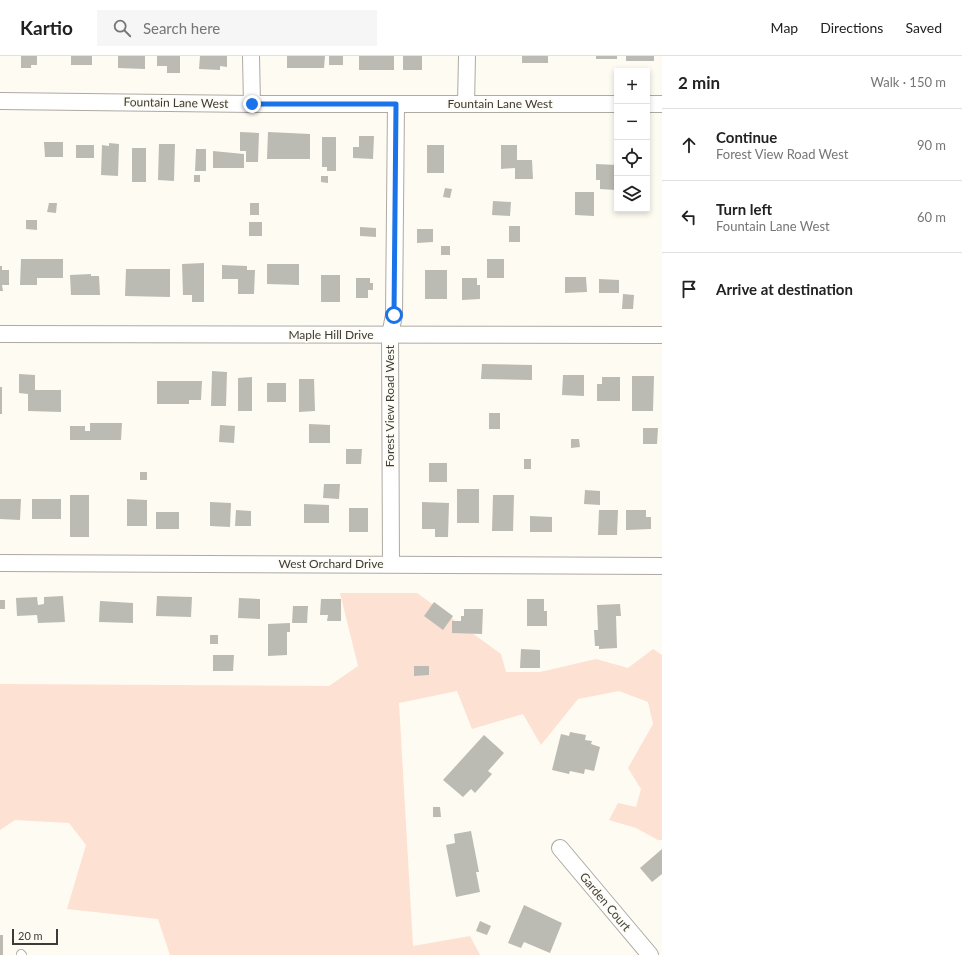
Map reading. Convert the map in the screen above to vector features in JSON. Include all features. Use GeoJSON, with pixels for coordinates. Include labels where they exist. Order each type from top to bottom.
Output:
{"type":"FeatureCollection","features":[{"type":"Feature","properties":{"kind":"street"},"geometry":{"type":"LineString","coordinates":[[251,56],[252,104]]}},
{"type":"Feature","properties":{"kind":"street"},"geometry":{"type":"LineString","coordinates":[[466,104],[467,56]]}},
{"type":"Feature","properties":{"kind":"street","name":"Fountain Lane West"},"geometry":{"type":"LineString","coordinates":[[0,101],[252,104],[614,104]]}},
{"type":"Feature","properties":{"kind":"street","name":"Forest View Road West"},"geometry":{"type":"LineString","coordinates":[[391,564],[390,335],[394,315],[396,104]]}},
{"type":"Feature","properties":{"kind":"street"},"geometry":{"type":"LineString","coordinates":[[650,104],[662,104]]}},
{"type":"Feature","properties":{"kind":"street","name":"Maple Hill Drive"},"geometry":{"type":"LineString","coordinates":[[0,334],[662,335]]}},
{"type":"Feature","properties":{"kind":"street","name":"West Orchard Drive"},"geometry":{"type":"LineString","coordinates":[[0,563],[662,566]]}},
{"type":"Feature","properties":{"kind":"street","name":"Garden Court"},"geometry":{"type":"LineString","coordinates":[[560,848],[650,955]]}},
{"type":"Feature","properties":{"kind":"shaded area"},"geometry":{"type":"Polygon","coordinates":[[[340,593],[417,593],[501,654],[506,672],[540,672],[596,659],[628,668],[653,649],[662,655],[662,840],[658,840],[636,828],[609,820],[618,803],[636,807],[641,789],[628,768],[653,724],[648,702],[619,691],[578,699],[541,745],[523,714],[472,729],[457,691],[399,703],[413,946],[470,936],[480,955],[170,955],[158,919],[67,909],[86,845],[69,823],[15,820],[0,830],[0,684],[329,686],[358,666],[340,593]]]}},
{"type":"Feature","properties":{"kind":"building"},"geometry":{"type":"Polygon","coordinates":[[[21,56],[37,56],[37,65],[31,65],[31,68],[21,68],[21,56]]]}},
{"type":"Feature","properties":{"kind":"building"},"geometry":{"type":"Polygon","coordinates":[[[71,56],[92,56],[92,65],[71,65],[71,56]]]}},
{"type":"Feature","properties":{"kind":"building"},"geometry":{"type":"Polygon","coordinates":[[[118,56],[145,56],[145,69],[118,68],[118,56]]]}},
{"type":"Feature","properties":{"kind":"building"},"geometry":{"type":"Polygon","coordinates":[[[157,56],[180,56],[180,73],[167,73],[167,66],[157,66],[157,56]]]}},
{"type":"Feature","properties":{"kind":"building"},"geometry":{"type":"Polygon","coordinates":[[[200,56],[227,56],[227,67],[220,66],[220,70],[199,69],[200,56]]]}},
{"type":"Feature","properties":{"kind":"building"},"geometry":{"type":"Polygon","coordinates":[[[287,56],[325,56],[324,68],[287,68],[287,56]]]}},
{"type":"Feature","properties":{"kind":"building"},"geometry":{"type":"Polygon","coordinates":[[[329,56],[343,56],[343,65],[329,65],[329,56]]]}},
{"type":"Feature","properties":{"kind":"building"},"geometry":{"type":"Polygon","coordinates":[[[359,56],[394,56],[394,70],[359,70],[359,56]]]}},
{"type":"Feature","properties":{"kind":"building"},"geometry":{"type":"Polygon","coordinates":[[[403,56],[422,56],[422,70],[403,70],[403,56]]]}},
{"type":"Feature","properties":{"kind":"building"},"geometry":{"type":"Polygon","coordinates":[[[522,56],[548,56],[548,63],[522,63],[522,56]]]}},
{"type":"Feature","properties":{"kind":"building"},"geometry":{"type":"Polygon","coordinates":[[[596,56],[617,56],[617,59],[596,59],[596,56]]]}},
{"type":"Feature","properties":{"kind":"building"},"geometry":{"type":"Polygon","coordinates":[[[626,56],[654,56],[654,61],[626,61],[626,56]]]}},
{"type":"Feature","properties":{"kind":"building"},"geometry":{"type":"Polygon","coordinates":[[[240,132],[259,133],[258,162],[246,162],[246,151],[240,151],[240,132]]]}},
{"type":"Feature","properties":{"kind":"building"},"geometry":{"type":"Polygon","coordinates":[[[268,132],[310,134],[310,159],[267,159],[268,132]]]}},
{"type":"Feature","properties":{"kind":"building"},"geometry":{"type":"Polygon","coordinates":[[[359,136],[374,136],[373,159],[353,158],[353,147],[359,147],[359,136]]]}},
{"type":"Feature","properties":{"kind":"building"},"geometry":{"type":"Polygon","coordinates":[[[322,137],[336,137],[336,171],[327,171],[327,167],[322,167],[322,137]]]}},
{"type":"Feature","properties":{"kind":"building"},"geometry":{"type":"Polygon","coordinates":[[[44,142],[63,142],[63,157],[45,157],[44,142]]]}},
{"type":"Feature","properties":{"kind":"building"},"geometry":{"type":"Polygon","coordinates":[[[109,143],[119,144],[118,176],[101,175],[102,145],[109,146],[109,143]]]}},
{"type":"Feature","properties":{"kind":"building"},"geometry":{"type":"Polygon","coordinates":[[[159,144],[175,144],[174,181],[158,180],[159,144]]]}},
{"type":"Feature","properties":{"kind":"building"},"geometry":{"type":"Polygon","coordinates":[[[76,145],[94,145],[94,158],[76,158],[76,145]]]}},
{"type":"Feature","properties":{"kind":"building"},"geometry":{"type":"Polygon","coordinates":[[[427,145],[444,145],[444,173],[427,173],[427,145]]]}},
{"type":"Feature","properties":{"kind":"building"},"geometry":{"type":"Polygon","coordinates":[[[501,145],[517,145],[517,160],[532,160],[533,179],[515,179],[515,168],[501,169],[501,145]]]}},
{"type":"Feature","properties":{"kind":"building"},"geometry":{"type":"Polygon","coordinates":[[[132,148],[146,148],[146,182],[132,182],[132,148]]]}},
{"type":"Feature","properties":{"kind":"building"},"geometry":{"type":"Polygon","coordinates":[[[196,149],[206,149],[206,171],[195,171],[196,149]]]}},
{"type":"Feature","properties":{"kind":"building"},"geometry":{"type":"Polygon","coordinates":[[[213,151],[244,154],[244,168],[213,168],[213,151]]]}},
{"type":"Feature","properties":{"kind":"building"},"geometry":{"type":"Polygon","coordinates":[[[596,164],[614,165],[614,190],[600,189],[600,180],[596,180],[596,164]]]}},
{"type":"Feature","properties":{"kind":"building"},"geometry":{"type":"Polygon","coordinates":[[[194,175],[200,175],[200,182],[194,182],[194,175]]]}},
{"type":"Feature","properties":{"kind":"building"},"geometry":{"type":"Polygon","coordinates":[[[321,176],[328,176],[328,183],[321,182],[321,176]]]}},
{"type":"Feature","properties":{"kind":"building"},"geometry":{"type":"Polygon","coordinates":[[[445,188],[452,189],[450,198],[443,197],[445,188]]]}},
{"type":"Feature","properties":{"kind":"building"},"geometry":{"type":"Polygon","coordinates":[[[575,192],[594,192],[594,216],[575,215],[575,192]]]}},
{"type":"Feature","properties":{"kind":"building"},"geometry":{"type":"Polygon","coordinates":[[[493,201],[511,202],[510,216],[492,215],[493,201]]]}},
{"type":"Feature","properties":{"kind":"building"},"geometry":{"type":"Polygon","coordinates":[[[49,203],[57,203],[56,213],[47,212],[49,203]]]}},
{"type":"Feature","properties":{"kind":"building"},"geometry":{"type":"Polygon","coordinates":[[[250,203],[259,203],[259,215],[250,215],[250,203]]]}},
{"type":"Feature","properties":{"kind":"building"},"geometry":{"type":"Polygon","coordinates":[[[26,220],[37,220],[37,230],[26,229],[26,220]]]}},
{"type":"Feature","properties":{"kind":"building"},"geometry":{"type":"Polygon","coordinates":[[[249,222],[262,222],[262,236],[249,236],[249,222]]]}},
{"type":"Feature","properties":{"kind":"building"},"geometry":{"type":"Polygon","coordinates":[[[509,226],[520,226],[520,242],[509,242],[509,226]]]}},
{"type":"Feature","properties":{"kind":"building"},"geometry":{"type":"Polygon","coordinates":[[[360,227],[376,228],[376,237],[360,236],[360,227]]]}},
{"type":"Feature","properties":{"kind":"building"},"geometry":{"type":"Polygon","coordinates":[[[417,229],[433,229],[433,242],[417,243],[417,229]]]}},
{"type":"Feature","properties":{"kind":"building"},"geometry":{"type":"Polygon","coordinates":[[[441,246],[450,246],[450,255],[441,255],[441,246]]]}},
{"type":"Feature","properties":{"kind":"building"},"geometry":{"type":"Polygon","coordinates":[[[21,259],[63,259],[63,278],[37,278],[37,285],[20,285],[21,259]]]}},
{"type":"Feature","properties":{"kind":"building"},"geometry":{"type":"Polygon","coordinates":[[[487,259],[504,259],[504,278],[487,278],[487,259]]]}},
{"type":"Feature","properties":{"kind":"building"},"geometry":{"type":"Polygon","coordinates":[[[204,263],[204,302],[192,302],[192,295],[183,295],[182,264],[204,263]]]}},
{"type":"Feature","properties":{"kind":"building"},"geometry":{"type":"Polygon","coordinates":[[[267,264],[299,264],[299,285],[267,284],[267,264]]]}},
{"type":"Feature","properties":{"kind":"building"},"geometry":{"type":"Polygon","coordinates":[[[222,265],[247,266],[247,270],[255,270],[254,294],[238,294],[238,279],[222,279],[222,265]]]}},
{"type":"Feature","properties":{"kind":"building"},"geometry":{"type":"Polygon","coordinates":[[[0,266],[2,266],[2,270],[9,270],[9,285],[2,285],[3,291],[0,291],[0,266]]]}},
{"type":"Feature","properties":{"kind":"building"},"geometry":{"type":"Polygon","coordinates":[[[126,269],[170,269],[170,297],[125,296],[126,269]]]}},
{"type":"Feature","properties":{"kind":"building"},"geometry":{"type":"Polygon","coordinates":[[[425,270],[447,270],[447,299],[425,299],[425,270]]]}},
{"type":"Feature","properties":{"kind":"building"},"geometry":{"type":"Polygon","coordinates":[[[91,274],[91,276],[99,276],[100,295],[71,295],[70,275],[91,274]]]}},
{"type":"Feature","properties":{"kind":"building"},"geometry":{"type":"Polygon","coordinates":[[[321,275],[340,275],[340,302],[321,302],[321,275]]]}},
{"type":"Feature","properties":{"kind":"building"},"geometry":{"type":"Polygon","coordinates":[[[565,277],[586,277],[587,292],[565,293],[565,277]]]}},
{"type":"Feature","properties":{"kind":"building"},"geometry":{"type":"Polygon","coordinates":[[[356,278],[370,278],[370,283],[373,283],[373,290],[368,290],[368,298],[356,298],[356,278]]]}},
{"type":"Feature","properties":{"kind":"building"},"geometry":{"type":"Polygon","coordinates":[[[462,278],[477,278],[477,285],[480,285],[480,299],[462,300],[462,278]]]}},
{"type":"Feature","properties":{"kind":"building"},"geometry":{"type":"Polygon","coordinates":[[[599,279],[619,280],[619,293],[599,293],[599,279]]]}},
{"type":"Feature","properties":{"kind":"building"},"geometry":{"type":"Polygon","coordinates":[[[623,294],[634,295],[633,309],[622,309],[623,294]]]}},
{"type":"Feature","properties":{"kind":"building"},"geometry":{"type":"Polygon","coordinates":[[[482,364],[532,365],[532,380],[481,379],[482,364]]]}},
{"type":"Feature","properties":{"kind":"building"},"geometry":{"type":"Polygon","coordinates":[[[212,371],[227,372],[226,406],[211,406],[212,371]]]}},
{"type":"Feature","properties":{"kind":"building"},"geometry":{"type":"Polygon","coordinates":[[[19,374],[35,375],[35,390],[61,390],[61,412],[28,411],[28,394],[19,393],[19,374]]]}},
{"type":"Feature","properties":{"kind":"building"},"geometry":{"type":"Polygon","coordinates":[[[563,375],[584,375],[584,396],[562,395],[563,375]]]}},
{"type":"Feature","properties":{"kind":"building"},"geometry":{"type":"Polygon","coordinates":[[[632,376],[654,376],[653,411],[632,411],[632,376]]]}},
{"type":"Feature","properties":{"kind":"building"},"geometry":{"type":"Polygon","coordinates":[[[252,377],[252,411],[238,411],[238,378],[252,377]]]}},
{"type":"Feature","properties":{"kind":"building"},"geometry":{"type":"Polygon","coordinates":[[[602,377],[620,377],[620,401],[597,401],[597,384],[602,384],[602,377]]]}},
{"type":"Feature","properties":{"kind":"building"},"geometry":{"type":"Polygon","coordinates":[[[299,379],[314,379],[315,411],[299,412],[299,379]]]}},
{"type":"Feature","properties":{"kind":"building"},"geometry":{"type":"Polygon","coordinates":[[[157,381],[202,381],[201,400],[189,400],[189,404],[157,404],[157,381]]]}},
{"type":"Feature","properties":{"kind":"building"},"geometry":{"type":"Polygon","coordinates":[[[267,383],[286,383],[286,402],[267,402],[267,383]]]}},
{"type":"Feature","properties":{"kind":"building"},"geometry":{"type":"Polygon","coordinates":[[[0,387],[2,387],[2,414],[0,414],[0,387]]]}},
{"type":"Feature","properties":{"kind":"building"},"geometry":{"type":"Polygon","coordinates":[[[489,413],[500,413],[500,429],[489,429],[489,413]]]}},
{"type":"Feature","properties":{"kind":"building"},"geometry":{"type":"Polygon","coordinates":[[[90,423],[122,423],[121,440],[70,440],[70,426],[85,426],[85,431],[90,431],[90,423]]]}},
{"type":"Feature","properties":{"kind":"building"},"geometry":{"type":"Polygon","coordinates":[[[309,424],[330,425],[330,443],[309,443],[309,424]]]}},
{"type":"Feature","properties":{"kind":"building"},"geometry":{"type":"Polygon","coordinates":[[[220,425],[235,426],[234,443],[219,442],[220,425]]]}},
{"type":"Feature","properties":{"kind":"building"},"geometry":{"type":"Polygon","coordinates":[[[643,428],[658,428],[657,444],[643,444],[643,428]]]}},
{"type":"Feature","properties":{"kind":"building"},"geometry":{"type":"Polygon","coordinates":[[[571,439],[579,439],[580,447],[571,448],[571,439]]]}},
{"type":"Feature","properties":{"kind":"building"},"geometry":{"type":"Polygon","coordinates":[[[346,449],[362,449],[361,464],[346,464],[346,449]]]}},
{"type":"Feature","properties":{"kind":"building"},"geometry":{"type":"Polygon","coordinates":[[[524,459],[531,459],[531,469],[524,469],[524,459]]]}},
{"type":"Feature","properties":{"kind":"building"},"geometry":{"type":"Polygon","coordinates":[[[429,463],[447,463],[447,482],[429,482],[429,463]]]}},
{"type":"Feature","properties":{"kind":"building"},"geometry":{"type":"Polygon","coordinates":[[[140,472],[147,472],[147,480],[140,480],[140,472]]]}},
{"type":"Feature","properties":{"kind":"building"},"geometry":{"type":"Polygon","coordinates":[[[324,484],[340,484],[339,499],[323,498],[324,484]]]}},
{"type":"Feature","properties":{"kind":"building"},"geometry":{"type":"Polygon","coordinates":[[[457,489],[479,489],[479,523],[457,523],[457,489]]]}},
{"type":"Feature","properties":{"kind":"building"},"geometry":{"type":"Polygon","coordinates":[[[585,490],[600,491],[600,505],[584,504],[585,490]]]}},
{"type":"Feature","properties":{"kind":"building"},"geometry":{"type":"Polygon","coordinates":[[[70,495],[89,495],[89,537],[70,537],[70,495]]]}},
{"type":"Feature","properties":{"kind":"building"},"geometry":{"type":"Polygon","coordinates":[[[493,495],[514,495],[513,531],[492,531],[493,495]]]}},
{"type":"Feature","properties":{"kind":"building"},"geometry":{"type":"Polygon","coordinates":[[[0,499],[21,499],[20,520],[0,519],[0,499]]]}},
{"type":"Feature","properties":{"kind":"building"},"geometry":{"type":"Polygon","coordinates":[[[32,499],[61,499],[61,519],[32,519],[32,499]]]}},
{"type":"Feature","properties":{"kind":"building"},"geometry":{"type":"Polygon","coordinates":[[[127,499],[147,500],[147,526],[127,526],[127,499]]]}},
{"type":"Feature","properties":{"kind":"building"},"geometry":{"type":"Polygon","coordinates":[[[210,502],[231,503],[230,527],[210,526],[210,502]]]}},
{"type":"Feature","properties":{"kind":"building"},"geometry":{"type":"Polygon","coordinates":[[[422,502],[449,503],[448,537],[435,537],[435,529],[422,529],[422,502]]]}},
{"type":"Feature","properties":{"kind":"building"},"geometry":{"type":"Polygon","coordinates":[[[304,504],[329,505],[329,523],[304,523],[304,504]]]}},
{"type":"Feature","properties":{"kind":"building"},"geometry":{"type":"Polygon","coordinates":[[[349,508],[368,508],[368,532],[349,532],[349,508]]]}},
{"type":"Feature","properties":{"kind":"building"},"geometry":{"type":"Polygon","coordinates":[[[236,510],[251,511],[251,526],[235,526],[236,510]]]}},
{"type":"Feature","properties":{"kind":"building"},"geometry":{"type":"Polygon","coordinates":[[[599,510],[618,510],[617,535],[598,535],[599,510]]]}},
{"type":"Feature","properties":{"kind":"building"},"geometry":{"type":"Polygon","coordinates":[[[626,510],[646,510],[646,517],[651,517],[651,529],[626,530],[626,510]]]}},
{"type":"Feature","properties":{"kind":"building"},"geometry":{"type":"Polygon","coordinates":[[[156,512],[179,512],[179,529],[156,529],[156,512]]]}},
{"type":"Feature","properties":{"kind":"building"},"geometry":{"type":"Polygon","coordinates":[[[530,516],[552,517],[552,532],[530,532],[530,516]]]}},
{"type":"Feature","properties":{"kind":"building"},"geometry":{"type":"Polygon","coordinates":[[[63,596],[65,622],[38,623],[37,615],[17,616],[16,598],[37,597],[38,605],[44,604],[44,597],[63,596]]]}},
{"type":"Feature","properties":{"kind":"building"},"geometry":{"type":"Polygon","coordinates":[[[157,596],[192,597],[191,617],[156,616],[157,596]]]}},
{"type":"Feature","properties":{"kind":"building"},"geometry":{"type":"Polygon","coordinates":[[[239,598],[260,599],[260,619],[238,618],[239,598]]]}},
{"type":"Feature","properties":{"kind":"building"},"geometry":{"type":"Polygon","coordinates":[[[321,599],[341,599],[341,621],[327,621],[328,615],[320,615],[321,599]]]}},
{"type":"Feature","properties":{"kind":"building"},"geometry":{"type":"Polygon","coordinates":[[[527,599],[544,599],[544,611],[547,611],[547,626],[527,626],[527,599]]]}},
{"type":"Feature","properties":{"kind":"building"},"geometry":{"type":"Polygon","coordinates":[[[0,600],[5,600],[5,609],[0,609],[0,600]]]}},
{"type":"Feature","properties":{"kind":"building"},"geometry":{"type":"Polygon","coordinates":[[[100,601],[133,603],[133,623],[99,622],[100,601]]]}},
{"type":"Feature","properties":{"kind":"building"},"geometry":{"type":"Polygon","coordinates":[[[434,602],[453,616],[443,630],[424,616],[434,602]]]}},
{"type":"Feature","properties":{"kind":"building"},"geometry":{"type":"Polygon","coordinates":[[[620,604],[621,616],[616,616],[617,648],[599,649],[599,646],[595,646],[594,630],[598,630],[597,605],[620,604]]]}},
{"type":"Feature","properties":{"kind":"building"},"geometry":{"type":"Polygon","coordinates":[[[293,606],[308,606],[307,623],[292,623],[293,606]]]}},
{"type":"Feature","properties":{"kind":"building"},"geometry":{"type":"Polygon","coordinates":[[[464,609],[483,609],[482,634],[452,633],[452,621],[461,621],[461,616],[464,616],[464,609]]]}},
{"type":"Feature","properties":{"kind":"building"},"geometry":{"type":"Polygon","coordinates":[[[290,623],[290,632],[287,632],[287,655],[268,656],[268,624],[290,623]]]}},
{"type":"Feature","properties":{"kind":"building"},"geometry":{"type":"Polygon","coordinates":[[[210,635],[218,635],[218,644],[210,644],[210,635]]]}},
{"type":"Feature","properties":{"kind":"building"},"geometry":{"type":"Polygon","coordinates":[[[521,649],[540,650],[540,668],[520,668],[521,649]]]}},
{"type":"Feature","properties":{"kind":"building"},"geometry":{"type":"Polygon","coordinates":[[[213,655],[234,655],[233,671],[213,671],[213,655]]]}},
{"type":"Feature","properties":{"kind":"building"},"geometry":{"type":"Polygon","coordinates":[[[414,666],[429,666],[429,675],[414,676],[414,666]]]}},
{"type":"Feature","properties":{"kind":"building"},"geometry":{"type":"Polygon","coordinates":[[[570,732],[586,735],[585,740],[592,741],[591,744],[600,747],[594,771],[585,769],[584,774],[570,771],[569,774],[552,770],[561,734],[569,736],[570,732]]]}},
{"type":"Feature","properties":{"kind":"building"},"geometry":{"type":"Polygon","coordinates":[[[484,735],[504,753],[488,771],[492,774],[475,793],[471,789],[463,797],[443,780],[484,735]]]}},
{"type":"Feature","properties":{"kind":"building"},"geometry":{"type":"Polygon","coordinates":[[[433,807],[440,807],[441,817],[433,817],[433,807]]]}},
{"type":"Feature","properties":{"kind":"building"},"geometry":{"type":"Polygon","coordinates":[[[471,831],[479,872],[476,872],[480,892],[456,897],[446,845],[455,843],[454,834],[471,831]]]}},
{"type":"Feature","properties":{"kind":"building"},"geometry":{"type":"Polygon","coordinates":[[[662,849],[662,874],[652,882],[640,868],[662,849]]]}},
{"type":"Feature","properties":{"kind":"building"},"geometry":{"type":"Polygon","coordinates":[[[524,905],[562,923],[550,953],[524,942],[521,948],[508,943],[524,905]]]}},
{"type":"Feature","properties":{"kind":"building"},"geometry":{"type":"Polygon","coordinates":[[[480,921],[491,926],[487,935],[476,931],[480,921]]]}},
{"type":"Feature","properties":{"kind":"building"},"geometry":{"type":"Polygon","coordinates":[[[0,935],[3,935],[3,955],[0,955],[0,935]]]}},
{"type":"Feature","properties":{"kind":"route"},"geometry":{"type":"LineString","coordinates":[[252,104],[396,104],[394,315]]}}]}
